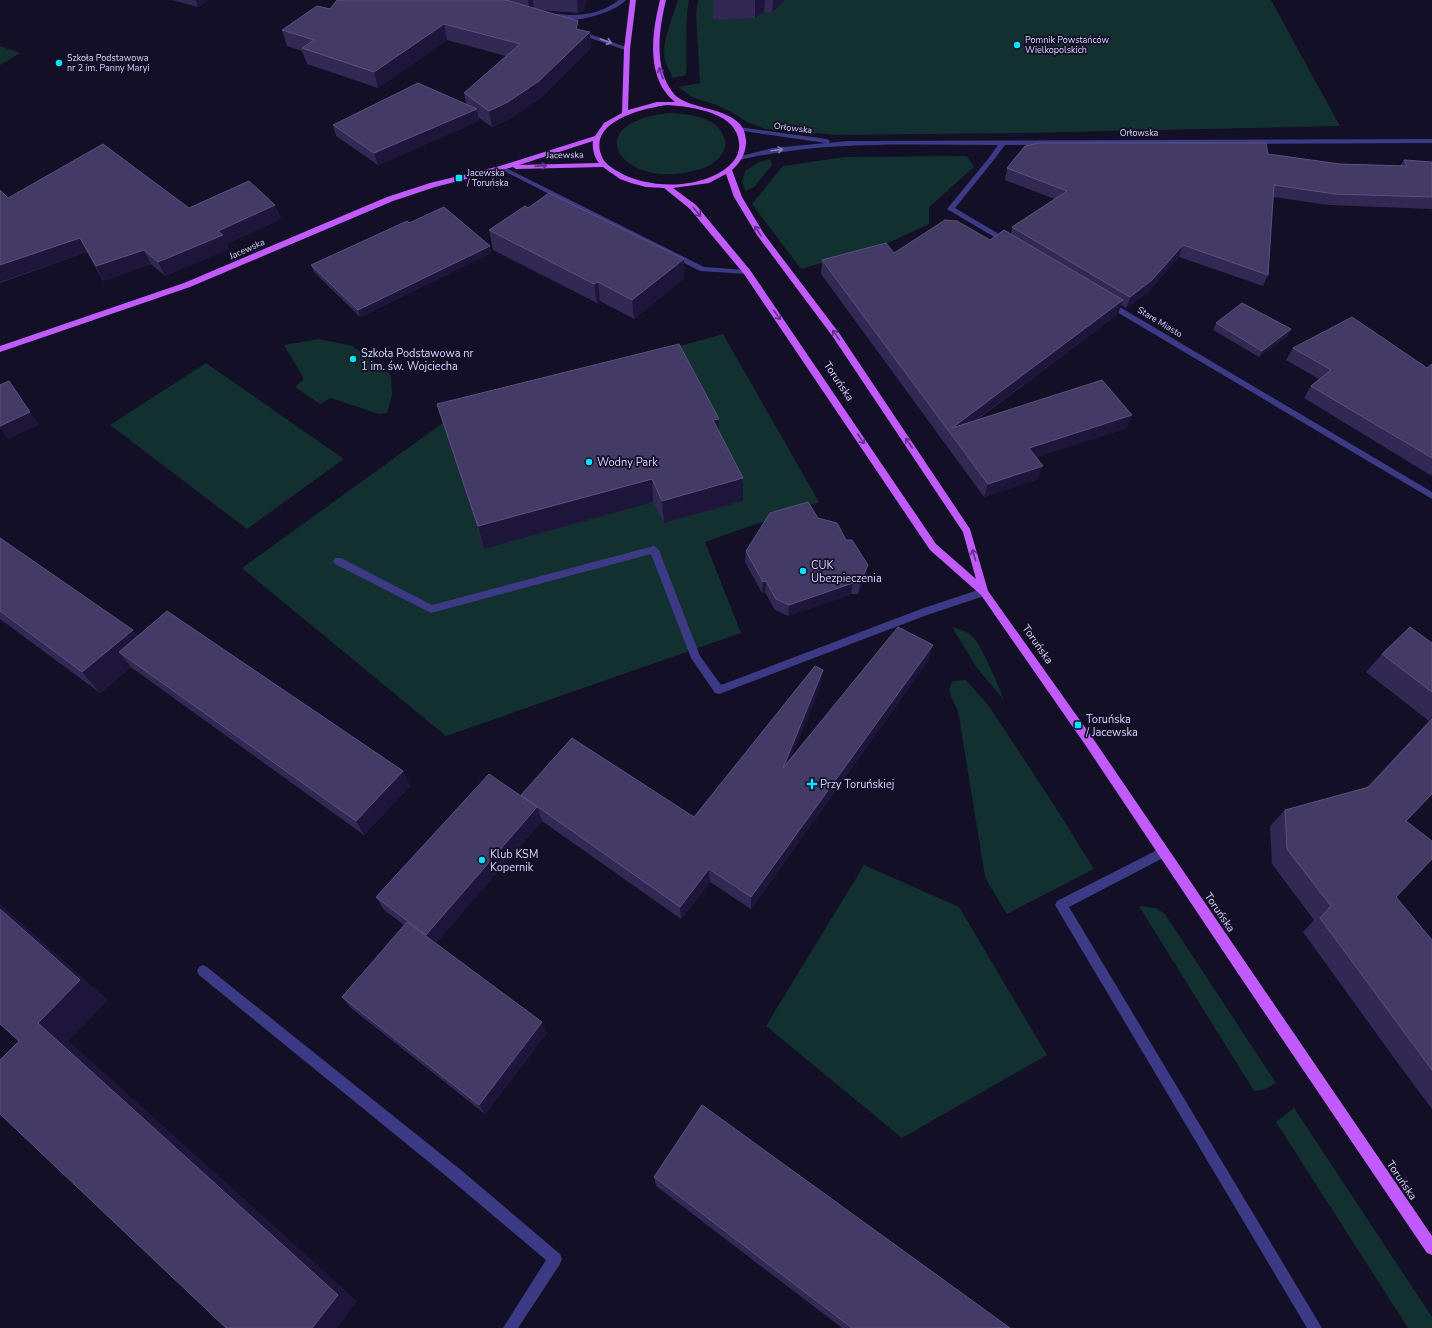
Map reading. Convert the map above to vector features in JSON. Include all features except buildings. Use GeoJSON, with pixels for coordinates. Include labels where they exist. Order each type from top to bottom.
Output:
{"type":"FeatureCollection","features":[{"type":"Feature","properties":{"kind":"main road"},"geometry":{"type":"LineString","coordinates":[[625,113],[627,49],[633,0]]}},
{"type":"Feature","properties":{"kind":"main road"},"geometry":{"type":"LineString","coordinates":[[663,0],[656,55],[664,83],[671,94],[683,104]]}},
{"type":"Feature","properties":{"kind":"main road"},"geometry":{"type":"LineString","coordinates":[[654,104],[683,104],[697,106],[722,115],[732,122],[738,129],[742,136],[742,151],[739,158],[728,169],[709,180],[682,186],[668,187],[642,184],[620,177],[604,165],[596,148],[598,137],[603,128],[613,120],[625,113],[654,104]]}},
{"type":"Feature","properties":{"kind":"main road","name":"Jacewska"},"geometry":{"type":"LineString","coordinates":[[0,349],[187,285],[390,199],[433,185],[502,168],[598,137]]}},
{"type":"Feature","properties":{"kind":"main road","name":"Jacewska"},"geometry":{"type":"LineString","coordinates":[[502,168],[558,165],[604,165]]}},
{"type":"Feature","properties":{"kind":"main road","name":"Toruńska"},"geometry":{"type":"LineString","coordinates":[[728,169],[738,197],[761,235],[836,335],[967,531],[984,592]]}},
{"type":"Feature","properties":{"kind":"main road","name":"Toruńska"},"geometry":{"type":"LineString","coordinates":[[668,187],[693,208],[747,272],[933,547],[984,592],[1090,742],[1432,1248]]}},
{"type":"Feature","properties":{"kind":"street"},"geometry":{"type":"LineString","coordinates":[[548,15],[570,17],[603,13],[616,6],[622,0]]}},
{"type":"Feature","properties":{"kind":"street"},"geometry":{"type":"LineString","coordinates":[[575,30],[627,49]]}},
{"type":"Feature","properties":{"kind":"street","name":"Orłowska"},"geometry":{"type":"LineString","coordinates":[[738,129],[846,143]]}},
{"type":"Feature","properties":{"kind":"street","name":"Orłowska"},"geometry":{"type":"LineString","coordinates":[[739,158],[773,150],[846,143],[1432,141]]}},
{"type":"Feature","properties":{"kind":"street"},"geometry":{"type":"LineString","coordinates":[[1003,142],[991,160],[951,209],[1012,245]]}},
{"type":"Feature","properties":{"kind":"street"},"geometry":{"type":"LineString","coordinates":[[502,168],[703,269],[747,272]]}},
{"type":"Feature","properties":{"kind":"street","name":"Stare Miasto"},"geometry":{"type":"LineString","coordinates":[[1100,298],[1432,496]]}},
{"type":"Feature","properties":{"kind":"street"},"geometry":{"type":"LineString","coordinates":[[338,562],[431,609],[654,550],[696,658],[720,690],[924,612],[984,592]]}},
{"type":"Feature","properties":{"kind":"street"},"geometry":{"type":"LineString","coordinates":[[1163,852],[1061,905],[1315,1328]]}},
{"type":"Feature","properties":{"kind":"street"},"geometry":{"type":"LineString","coordinates":[[203,971],[456,1175],[555,1259],[510,1328]]}},
{"type":"Feature","properties":{"kind":"green space"},"geometry":{"type":"Polygon","coordinates":[[[678,0],[689,0],[687,19],[686,75],[673,78],[665,60],[664,53],[668,30],[678,0]]]}},
{"type":"Feature","properties":{"kind":"green space"},"geometry":{"type":"Polygon","coordinates":[[[698,0],[1271,0],[1340,126],[1022,133],[837,135],[765,129],[747,122],[719,106],[692,97],[678,87],[700,83],[696,14],[698,0]]]}},
{"type":"Feature","properties":{"kind":"green space"},"geometry":{"type":"Polygon","coordinates":[[[0,46],[20,53],[0,65],[0,46]]]}},
{"type":"Feature","properties":{"kind":"green space"},"geometry":{"type":"Polygon","coordinates":[[[669,113],[693,115],[708,120],[720,130],[724,137],[725,145],[724,151],[715,162],[702,169],[671,174],[648,172],[631,164],[620,154],[617,141],[623,129],[640,119],[669,113]]]}},
{"type":"Feature","properties":{"kind":"green space"},"geometry":{"type":"Polygon","coordinates":[[[967,156],[974,167],[929,207],[929,224],[886,244],[801,269],[752,204],[783,166],[844,157],[967,156]]]}},
{"type":"Feature","properties":{"kind":"green space"},"geometry":{"type":"Polygon","coordinates":[[[770,159],[772,165],[754,187],[745,191],[742,181],[745,171],[759,162],[770,159]]]}},
{"type":"Feature","properties":{"kind":"green space"},"geometry":{"type":"Polygon","coordinates":[[[723,334],[819,502],[705,542],[741,633],[446,736],[242,568],[469,404],[723,334]]]}},
{"type":"Feature","properties":{"kind":"green space"},"geometry":{"type":"Polygon","coordinates":[[[319,339],[352,346],[391,375],[392,395],[387,413],[379,414],[331,398],[320,404],[295,387],[304,379],[284,345],[319,339]]]}},
{"type":"Feature","properties":{"kind":"green space"},"geometry":{"type":"Polygon","coordinates":[[[206,363],[344,459],[247,529],[110,425],[206,363]]]}},
{"type":"Feature","properties":{"kind":"green space"},"geometry":{"type":"Polygon","coordinates":[[[952,627],[963,630],[972,636],[976,641],[990,666],[1004,700],[977,668],[952,627]]]}},
{"type":"Feature","properties":{"kind":"green space"},"geometry":{"type":"Polygon","coordinates":[[[966,680],[989,706],[1094,869],[1007,914],[985,876],[958,711],[950,692],[953,681],[966,680]]]}},
{"type":"Feature","properties":{"kind":"green space"},"geometry":{"type":"Polygon","coordinates":[[[864,865],[959,907],[1047,1055],[902,1138],[766,1026],[864,865]]]}},
{"type":"Feature","properties":{"kind":"green space"},"geometry":{"type":"Polygon","coordinates":[[[1139,906],[1156,908],[1165,914],[1276,1083],[1263,1090],[1254,1091],[1139,906]]]}},
{"type":"Feature","properties":{"kind":"green space"},"geometry":{"type":"Polygon","coordinates":[[[1294,1108],[1432,1317],[1432,1328],[1408,1328],[1276,1122],[1294,1108]]]}},
{"type":"Feature","properties":{"kind":"place","name":"Pomnik Powstańców Wielkopolskich"},"geometry":{"type":"Point","coordinates":[1017,45]}},
{"type":"Feature","properties":{"kind":"place","name":"Szkoła Podstawowa nr 2 im. Panny Maryi"},"geometry":{"type":"Point","coordinates":[59,63]}},
{"type":"Feature","properties":{"kind":"place","name":"Jacewska / Toruńska"},"geometry":{"type":"Point","coordinates":[459,178]}},
{"type":"Feature","properties":{"kind":"place","name":"Szkoła Podstawowa nr 1 im. św. Wojciecha"},"geometry":{"type":"Point","coordinates":[353,359]}},
{"type":"Feature","properties":{"kind":"place","name":"Wodny Park"},"geometry":{"type":"Point","coordinates":[589,462]}},
{"type":"Feature","properties":{"kind":"place","name":"CUK Ubezpieczenia"},"geometry":{"type":"Point","coordinates":[803,571]}},
{"type":"Feature","properties":{"kind":"place","name":"Toruńska / Jacewska"},"geometry":{"type":"Point","coordinates":[1078,725]}},
{"type":"Feature","properties":{"kind":"place","name":"Przy Toruńskiej"},"geometry":{"type":"Point","coordinates":[812,784]}},
{"type":"Feature","properties":{"kind":"place","name":"Klub KSM Kopernik"},"geometry":{"type":"Point","coordinates":[482,860]}}]}
